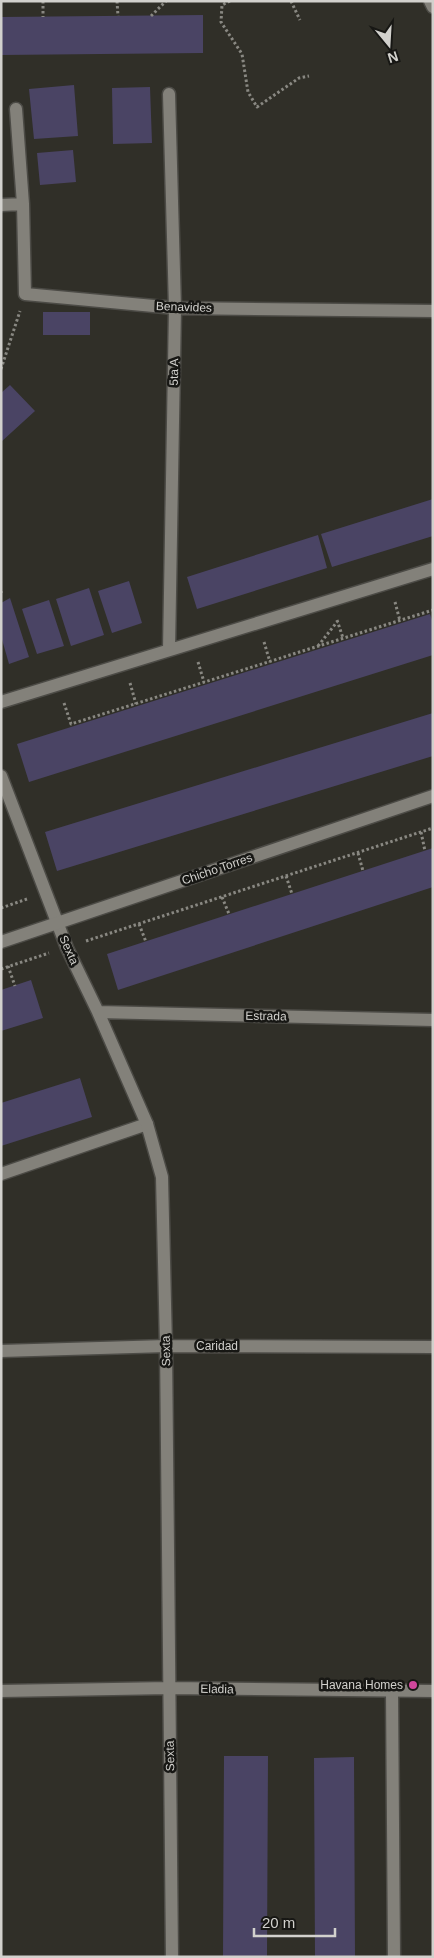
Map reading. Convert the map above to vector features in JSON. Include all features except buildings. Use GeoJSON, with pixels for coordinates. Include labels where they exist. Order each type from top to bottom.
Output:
{"type":"FeatureCollection","features":[{"type":"Feature","properties":{"kind":"street"},"geometry":{"type":"LineString","coordinates":[[430,1],[433,7]]}},
{"type":"Feature","properties":{"kind":"street","name":"5ta A"},"geometry":{"type":"LineString","coordinates":[[169,94],[175,308],[169,650]]}},
{"type":"Feature","properties":{"kind":"street"},"geometry":{"type":"LineString","coordinates":[[16,109],[23,204],[25,294]]}},
{"type":"Feature","properties":{"kind":"street"},"geometry":{"type":"LineString","coordinates":[[1,205],[23,204]]}},
{"type":"Feature","properties":{"kind":"street","name":"Benavides"},"geometry":{"type":"LineString","coordinates":[[25,294],[175,308],[433,311]]}},
{"type":"Feature","properties":{"kind":"street"},"geometry":{"type":"LineString","coordinates":[[1,702],[433,569]]}},
{"type":"Feature","properties":{"kind":"street","name":"Sexta"},"geometry":{"type":"LineString","coordinates":[[1,776],[67,948],[98,1012],[147,1124],[162,1177],[166,1346],[172,1957]]}},
{"type":"Feature","properties":{"kind":"street","name":"Chicho Torres"},"geometry":{"type":"LineString","coordinates":[[1,942],[433,796]]}},
{"type":"Feature","properties":{"kind":"street","name":"Estrada"},"geometry":{"type":"LineString","coordinates":[[98,1012],[433,1020]]}},
{"type":"Feature","properties":{"kind":"street"},"geometry":{"type":"LineString","coordinates":[[1,1174],[147,1124]]}},
{"type":"Feature","properties":{"kind":"street","name":"Caridad"},"geometry":{"type":"LineString","coordinates":[[1,1351],[166,1346],[433,1347]]}},
{"type":"Feature","properties":{"kind":"street","name":"Eladia"},"geometry":{"type":"LineString","coordinates":[[1,1691],[169,1688],[433,1691]]}},
{"type":"Feature","properties":{"kind":"street"},"geometry":{"type":"LineString","coordinates":[[392,1691],[394,1957]]}},
{"type":"Feature","properties":{"kind":"path"},"geometry":{"type":"LineString","coordinates":[[43,1],[43,17]]}},
{"type":"Feature","properties":{"kind":"path"},"geometry":{"type":"LineString","coordinates":[[117,1],[118,16]]}},
{"type":"Feature","properties":{"kind":"path"},"geometry":{"type":"LineString","coordinates":[[150,16],[166,1]]}},
{"type":"Feature","properties":{"kind":"path"},"geometry":{"type":"LineString","coordinates":[[230,1],[222,5],[221,22],[242,54],[248,92],[257,107],[299,78],[308,76]]}},
{"type":"Feature","properties":{"kind":"path"},"geometry":{"type":"LineString","coordinates":[[292,1],[300,20]]}},
{"type":"Feature","properties":{"kind":"path"},"geometry":{"type":"LineString","coordinates":[[1,369],[25,294]]}},
{"type":"Feature","properties":{"kind":"path"},"geometry":{"type":"LineString","coordinates":[[71,724],[433,610]]}},
{"type":"Feature","properties":{"kind":"path"},"geometry":{"type":"LineString","coordinates":[[318,646],[337,621]]}},
{"type":"Feature","properties":{"kind":"path"},"geometry":{"type":"LineString","coordinates":[[1,969],[433,828]]}},
{"type":"Feature","properties":{"kind":"path"},"geometry":{"type":"LineString","coordinates":[[421,832],[425,851]]}},
{"type":"Feature","properties":{"kind":"path"},"geometry":{"type":"LineString","coordinates":[[358,852],[363,871]]}},
{"type":"Feature","properties":{"kind":"path"},"geometry":{"type":"LineString","coordinates":[[286,876],[292,894]]}},
{"type":"Feature","properties":{"kind":"path"},"geometry":{"type":"LineString","coordinates":[[1,908],[45,894]]}},
{"type":"Feature","properties":{"kind":"path"},"geometry":{"type":"LineString","coordinates":[[222,897],[230,914]]}},
{"type":"Feature","properties":{"kind":"path"},"geometry":{"type":"LineString","coordinates":[[139,924],[146,942]]}},
{"type":"Feature","properties":{"kind":"path"},"geometry":{"type":"LineString","coordinates":[[8,966],[15,986]]}},
{"type":"Feature","properties":{"kind":"place","name":"Havana Homes"},"geometry":{"type":"Point","coordinates":[413,1685]}}]}
